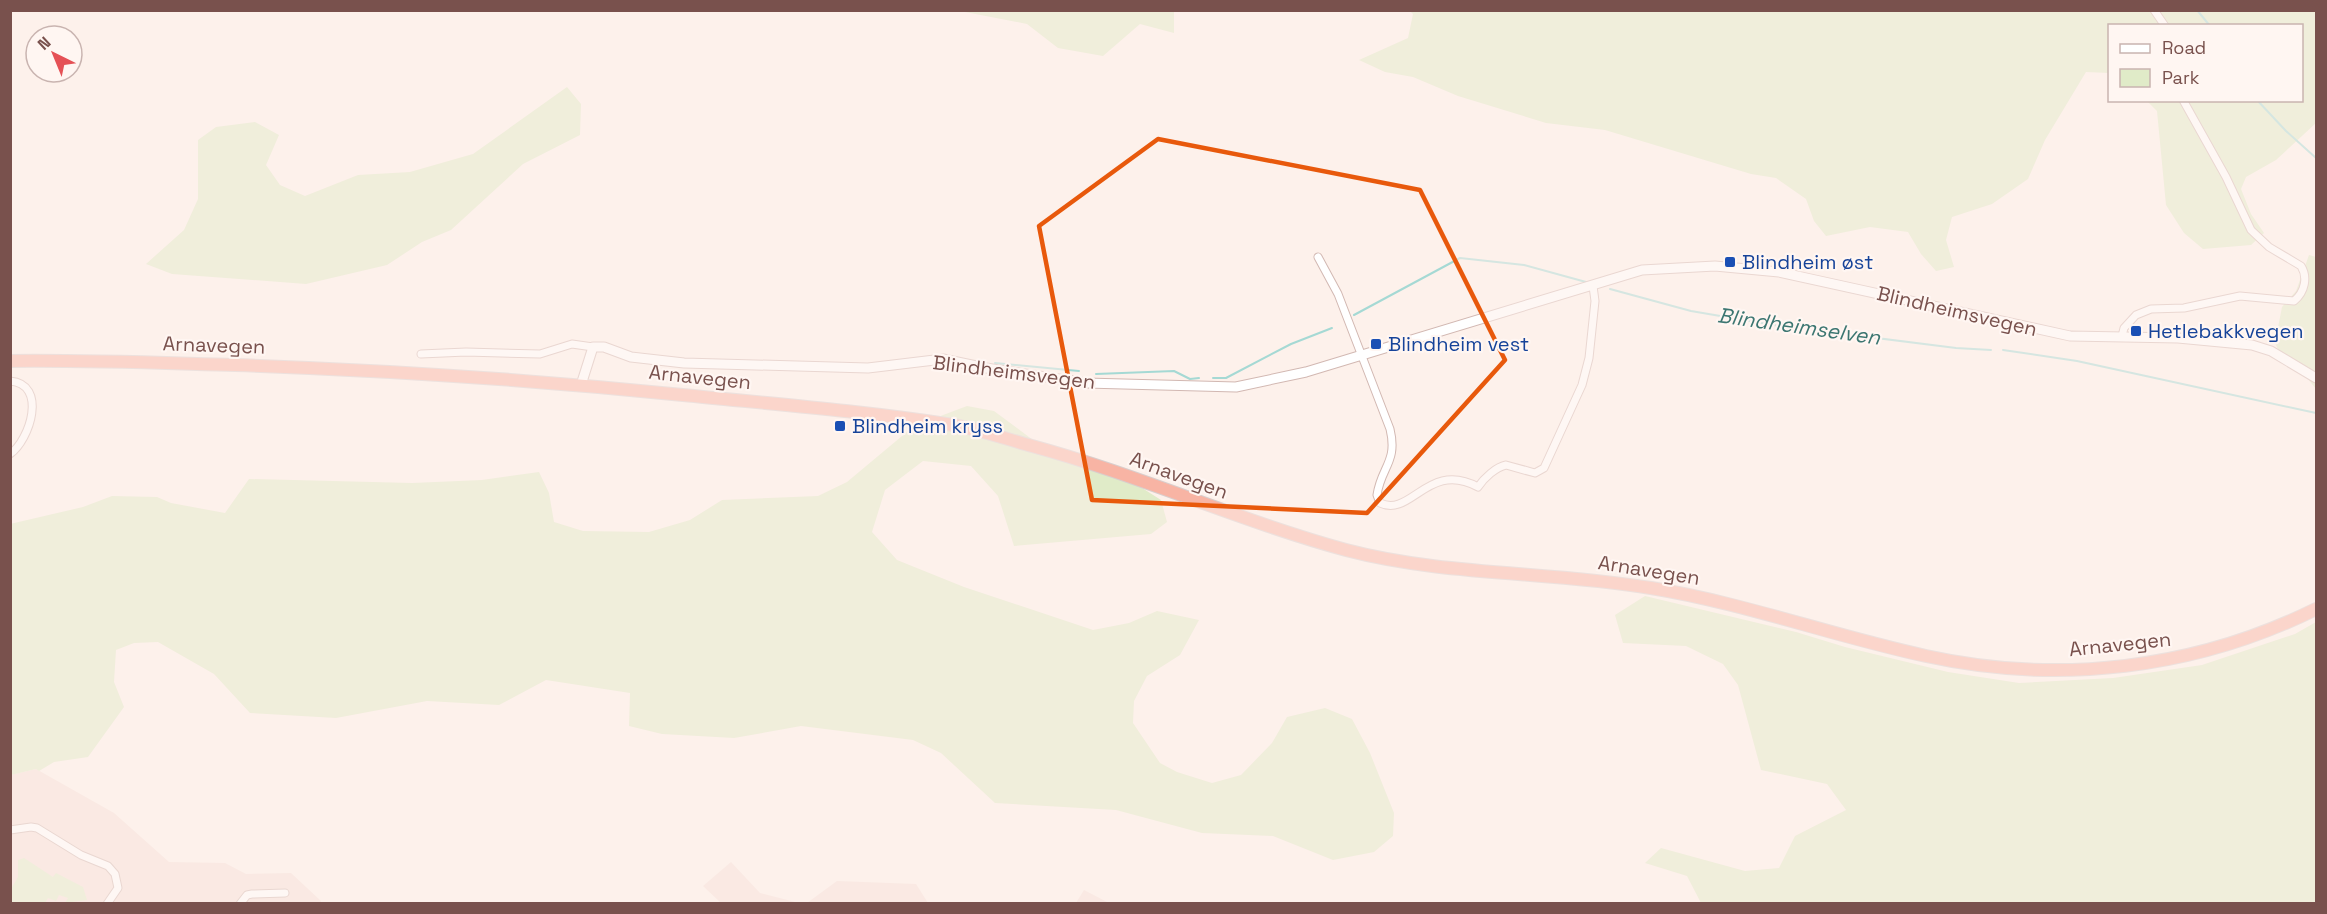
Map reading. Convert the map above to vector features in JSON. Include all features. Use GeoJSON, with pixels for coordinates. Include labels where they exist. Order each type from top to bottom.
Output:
{"type":"FeatureCollection","features":[{"type":"Feature","properties":{"kind":"highway","name":"Arnavegen"},"geometry":{"type":"LineString","coordinates":[[10,361],[74,360],[280,367],[581,384],[857,412],[960,426],[1060,453],[1248,520],[1352,551],[1433,566],[1614,582],[1677,592],[1759,611],[1894,648],[1986,667],[2036,671],[2152,663],[2228,645],[2273,629],[2316,609]]}},
{"type":"Feature","properties":{"kind":"street"},"geometry":{"type":"LineString","coordinates":[[2154,10],[2164,24]]}},
{"type":"Feature","properties":{"kind":"street"},"geometry":{"type":"LineString","coordinates":[[2122,336],[2124,328],[2136,315],[2151,309],[2184,308],[2240,296],[2294,301],[2299,297],[2304,286],[2304,271],[2301,266],[2261,240],[2247,224],[2226,177],[2184,102]]}},
{"type":"Feature","properties":{"kind":"street"},"geometry":{"type":"LineString","coordinates":[[1318,257],[1338,294],[1392,438],[1392,457],[1378,490],[1380,503],[1390,506],[1398,505],[1427,486],[1442,480],[1461,479],[1478,487],[1502,465],[1527,473],[1540,472],[1549,462],[1582,385],[1590,347],[1595,301],[1593,286]]}},
{"type":"Feature","properties":{"kind":"street","name":"Blindheimsvegen"},"geometry":{"type":"LineString","coordinates":[[421,354],[466,352],[540,354],[572,344],[604,347],[631,357],[684,363],[868,368],[943,359],[1086,383],[1236,387],[1306,372],[1362,356],[1642,270],[1715,266],[1779,272],[1834,282],[2055,333],[2084,337],[2122,336],[2252,345],[2271,351],[2316,378]]}},
{"type":"Feature","properties":{"kind":"street"},"geometry":{"type":"LineString","coordinates":[[581,384],[593,347]]}},
{"type":"Feature","properties":{"kind":"street"},"geometry":{"type":"LineString","coordinates":[[10,381],[25,385],[31,392],[33,402],[21,443],[10,454]]}},
{"type":"Feature","properties":{"kind":"street"},"geometry":{"type":"LineString","coordinates":[[10,830],[37,828],[81,855],[108,866],[115,873],[118,888],[107,903]]}},
{"type":"Feature","properties":{"kind":"street"},"geometry":{"type":"LineString","coordinates":[[240,903],[247,895],[285,893]]}},
{"type":"Feature","properties":{"kind":"highlighted area"},"geometry":{"type":"Polygon","coordinates":[[[1158,139],[1420,190],[1505,360],[1367,513],[1092,500],[1039,226],[1158,139]]]}},
{"type":"Feature","properties":{"kind":"shaded area"},"geometry":{"type":"Polygon","coordinates":[[[36,769],[114,813],[169,862],[225,863],[246,874],[291,873],[321,901],[319,904],[11,903],[10,775],[36,769]]]}},
{"type":"Feature","properties":{"kind":"shaded area"},"geometry":{"type":"Polygon","coordinates":[[[731,862],[760,893],[799,903],[721,903],[703,886],[731,862]]]}},
{"type":"Feature","properties":{"kind":"shaded area"},"geometry":{"type":"Polygon","coordinates":[[[837,881],[916,884],[928,903],[807,903],[837,881]]]}},
{"type":"Feature","properties":{"kind":"shaded area"},"geometry":{"type":"Polygon","coordinates":[[[1084,890],[1109,903],[1076,903],[1084,890]]]}},
{"type":"Feature","properties":{"kind":"green space"},"geometry":{"type":"Polygon","coordinates":[[[960,11],[1174,11],[1174,33],[1140,24],[1103,56],[1058,48],[1027,24],[960,11]]]}},
{"type":"Feature","properties":{"kind":"green space"},"geometry":{"type":"Polygon","coordinates":[[[1410,11],[2316,11],[2316,123],[2276,160],[2246,177],[2241,189],[2251,214],[2264,233],[2251,245],[2203,249],[2184,233],[2166,205],[2157,111],[2148,102],[2303,102],[2303,24],[2108,24],[2108,73],[2086,72],[2045,140],[2028,179],[1992,204],[1952,217],[1946,240],[1954,267],[1936,271],[1921,254],[1908,232],[1870,227],[1826,236],[1814,221],[1806,199],[1776,178],[1751,174],[1605,130],[1546,123],[1458,96],[1413,77],[1385,72],[1359,60],[1408,38],[1413,14],[1410,11]]]}},
{"type":"Feature","properties":{"kind":"green space"},"geometry":{"type":"Polygon","coordinates":[[[567,87],[581,104],[580,135],[523,164],[451,230],[422,242],[387,265],[306,284],[172,274],[146,264],[184,230],[198,199],[198,140],[216,127],[255,122],[279,135],[266,165],[280,185],[305,196],[358,175],[410,172],[473,154],[567,87]]]}},
{"type":"Feature","properties":{"kind":"green space"},"geometry":{"type":"Polygon","coordinates":[[[2309,255],[2316,257],[2316,389],[2303,373],[2284,362],[2275,343],[2282,307],[2296,291],[2309,255]]]}},
{"type":"Feature","properties":{"kind":"green space"},"geometry":{"type":"Polygon","coordinates":[[[967,406],[994,411],[1033,440],[1083,466],[1139,486],[1161,500],[1167,522],[1151,534],[1014,546],[998,496],[971,466],[923,461],[885,490],[872,532],[897,560],[964,587],[1093,630],[1129,623],[1157,611],[1199,620],[1180,655],[1147,676],[1134,701],[1133,723],[1160,763],[1177,772],[1212,783],[1241,775],[1272,743],[1287,717],[1325,708],[1352,719],[1370,753],[1394,813],[1393,836],[1374,852],[1333,860],[1273,836],[1202,833],[1116,810],[995,803],[941,753],[913,740],[801,726],[734,738],[662,734],[629,726],[630,693],[546,680],[499,705],[427,701],[336,718],[250,713],[214,674],[158,642],[134,643],[116,650],[114,682],[124,707],[88,757],[54,762],[39,771],[36,769],[11,775],[10,524],[83,507],[112,496],[157,497],[171,503],[225,513],[249,479],[412,483],[482,480],[539,472],[549,493],[554,522],[583,531],[649,532],[690,520],[722,500],[818,496],[847,482],[914,426],[967,406]]]}},
{"type":"Feature","properties":{"kind":"green space"},"geometry":{"type":"Polygon","coordinates":[[[1645,596],[1796,632],[1845,647],[1948,672],[2019,683],[2113,678],[2202,665],[2295,634],[2316,622],[2316,903],[1701,903],[1687,876],[1645,863],[1661,848],[1745,871],[1779,868],[1795,836],[1846,810],[1827,784],[1761,770],[1738,685],[1723,664],[1686,646],[1623,643],[1615,615],[1645,596]]]}},
{"type":"Feature","properties":{"kind":"green space"},"geometry":{"type":"Polygon","coordinates":[[[24,858],[53,877],[56,873],[83,887],[87,900],[65,903],[68,898],[59,895],[56,901],[48,898],[45,903],[11,903],[11,889],[18,877],[18,860],[24,858]]]}},
{"type":"Feature","properties":{"kind":"waterway"},"geometry":{"type":"LineString","coordinates":[[2197,10],[2208,24]]}},
{"type":"Feature","properties":{"kind":"waterway"},"geometry":{"type":"LineString","coordinates":[[2259,102],[2316,158]]}},
{"type":"Feature","properties":{"kind":"waterway","name":"Blindheimselven"},"geometry":{"type":"LineString","coordinates":[[1354,315],[1460,258],[1524,265],[1586,282]]}},
{"type":"Feature","properties":{"kind":"waterway","name":"Blindheimselven"},"geometry":{"type":"LineString","coordinates":[[1610,289],[1691,311],[1773,325],[1956,348],[1991,350]]}},
{"type":"Feature","properties":{"kind":"waterway","name":"Blindheimselven"},"geometry":{"type":"LineString","coordinates":[[1213,378],[1226,378],[1291,344],[1332,328]]}},
{"type":"Feature","properties":{"kind":"waterway","name":"Blindheimselven"},"geometry":{"type":"LineString","coordinates":[[2003,350],[2077,361],[2316,413]]}},
{"type":"Feature","properties":{"kind":"waterway","name":"Blindheimselven"},"geometry":{"type":"LineString","coordinates":[[995,363],[1079,371]]}},
{"type":"Feature","properties":{"kind":"waterway","name":"Blindheimselven"},"geometry":{"type":"LineString","coordinates":[[1096,374],[1174,371],[1190,379],[1199,378]]}},
{"type":"Feature","properties":{"kind":"place","name":"Blindheim øst"},"geometry":{"type":"Point","coordinates":[1730,262]}},
{"type":"Feature","properties":{"kind":"place","name":"Hetlebakkvegen"},"geometry":{"type":"Point","coordinates":[2136,331]}},
{"type":"Feature","properties":{"kind":"place","name":"Blindheim vest"},"geometry":{"type":"Point","coordinates":[1376,344]}},
{"type":"Feature","properties":{"kind":"place","name":"Blindheim kryss"},"geometry":{"type":"Point","coordinates":[840,426]}}]}
